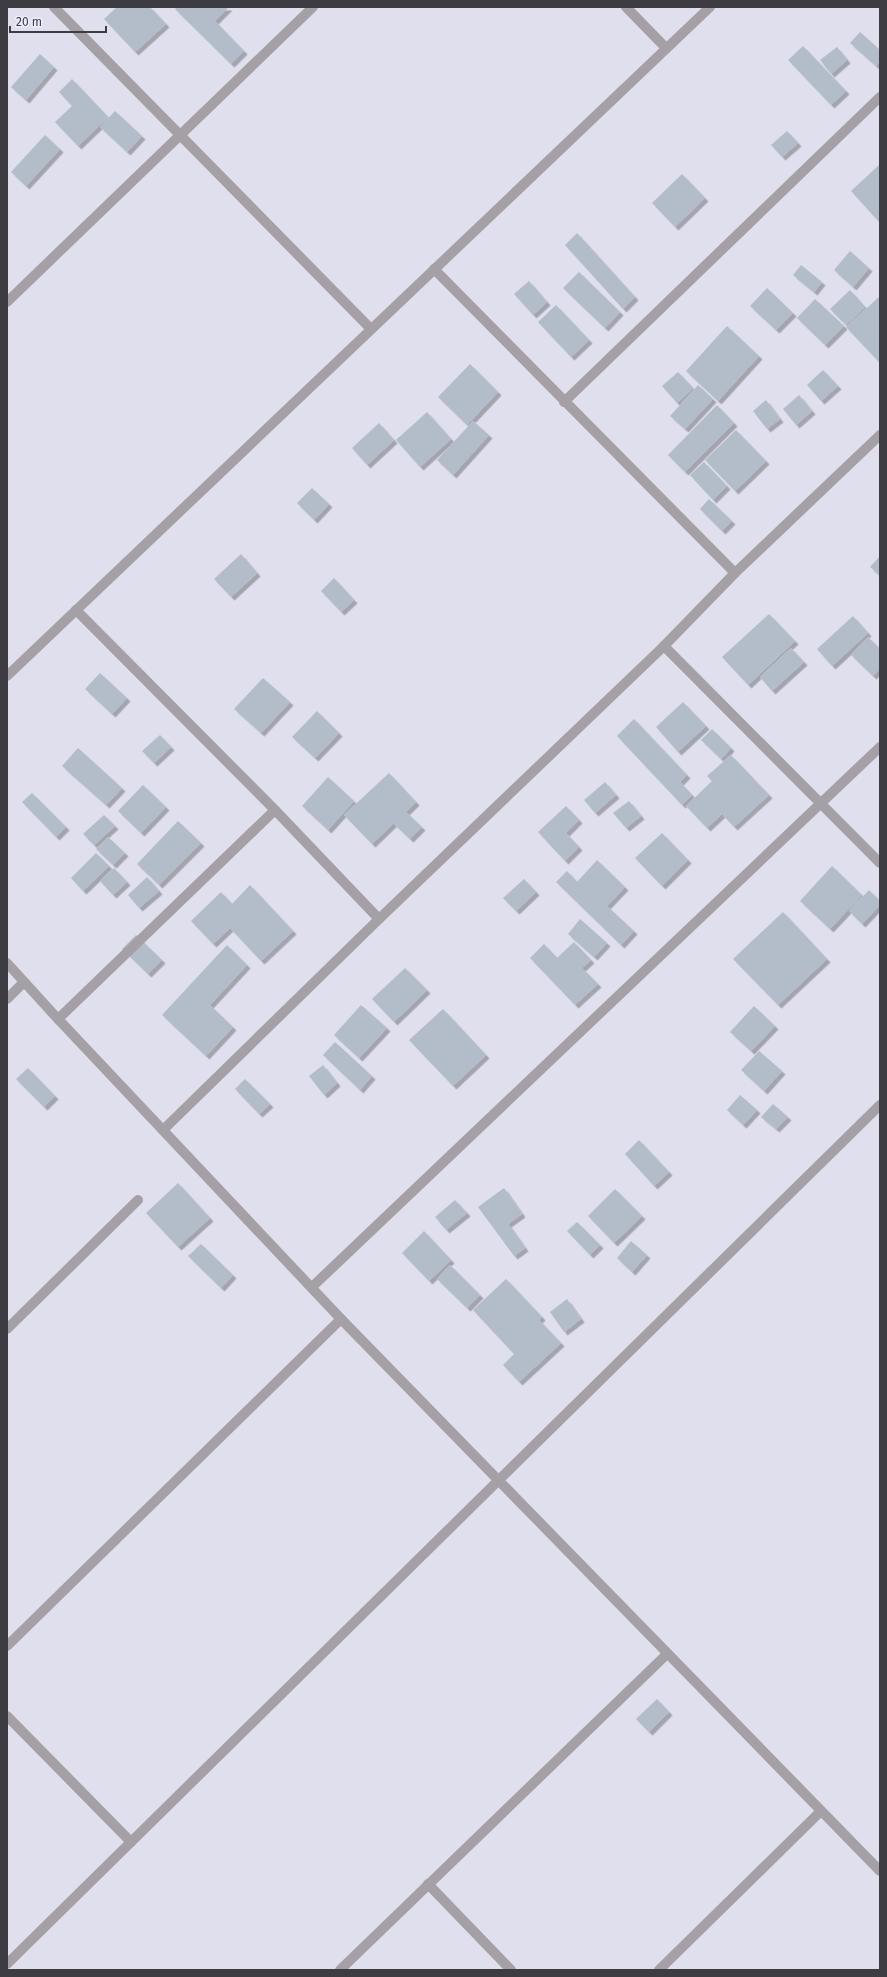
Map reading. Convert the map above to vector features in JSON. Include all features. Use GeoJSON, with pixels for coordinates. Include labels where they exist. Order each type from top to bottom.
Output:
{"type":"FeatureCollection","features":[{"type":"Feature","properties":{"kind":"street"},"geometry":{"type":"LineString","coordinates":[[54,7],[371,329]]}},
{"type":"Feature","properties":{"kind":"street"},"geometry":{"type":"LineString","coordinates":[[7,302],[313,7]]}},
{"type":"Feature","properties":{"kind":"street"},"geometry":{"type":"LineString","coordinates":[[626,7],[666,48]]}},
{"type":"Feature","properties":{"kind":"street"},"geometry":{"type":"LineString","coordinates":[[7,676],[710,7]]}},
{"type":"Feature","properties":{"kind":"street"},"geometry":{"type":"LineString","coordinates":[[564,402],[880,97]]}},
{"type":"Feature","properties":{"kind":"street"},"geometry":{"type":"LineString","coordinates":[[434,269],[735,573]]}},
{"type":"Feature","properties":{"kind":"street"},"geometry":{"type":"LineString","coordinates":[[163,1130],[379,918],[664,646],[735,573],[880,435]]}},
{"type":"Feature","properties":{"kind":"street"},"geometry":{"type":"LineString","coordinates":[[76,610],[275,810],[379,918]]}},
{"type":"Feature","properties":{"kind":"street"},"geometry":{"type":"LineString","coordinates":[[664,646],[822,803],[880,863]]}},
{"type":"Feature","properties":{"kind":"street"},"geometry":{"type":"LineString","coordinates":[[312,1287],[880,747]]}},
{"type":"Feature","properties":{"kind":"street"},"geometry":{"type":"LineString","coordinates":[[58,1019],[275,810]]}},
{"type":"Feature","properties":{"kind":"street"},"geometry":{"type":"LineString","coordinates":[[7,963],[58,1019],[342,1319],[499,1479],[820,1812],[880,1871]]}},
{"type":"Feature","properties":{"kind":"street"},"geometry":{"type":"LineString","coordinates":[[7,999],[24,982]]}},
{"type":"Feature","properties":{"kind":"street"},"geometry":{"type":"LineString","coordinates":[[7,1964],[880,1105]]}},
{"type":"Feature","properties":{"kind":"street"},"geometry":{"type":"LineString","coordinates":[[7,1329],[138,1200]]}},
{"type":"Feature","properties":{"kind":"street"},"geometry":{"type":"LineString","coordinates":[[7,1646],[342,1319]]}},
{"type":"Feature","properties":{"kind":"street"},"geometry":{"type":"LineString","coordinates":[[340,1970],[667,1654]]}},
{"type":"Feature","properties":{"kind":"street"},"geometry":{"type":"LineString","coordinates":[[7,1716],[131,1842]]}},
{"type":"Feature","properties":{"kind":"street"},"geometry":{"type":"LineString","coordinates":[[658,1970],[820,1812]]}},
{"type":"Feature","properties":{"kind":"street"},"geometry":{"type":"LineString","coordinates":[[428,1884],[511,1970]]}},
{"type":"Feature","properties":{"kind":"building"},"geometry":{"type":"Polygon","coordinates":[[[117,7],[150,7],[166,24],[135,52],[104,19],[117,7]]]}},
{"type":"Feature","properties":{"kind":"building"},"geometry":{"type":"Polygon","coordinates":[[[177,7],[229,7],[215,21],[244,51],[231,64],[175,9],[177,7]]]}},
{"type":"Feature","properties":{"kind":"building"},"geometry":{"type":"Polygon","coordinates":[[[860,32],[880,50],[880,61],[876,66],[850,43],[860,32]]]}},
{"type":"Feature","properties":{"kind":"building"},"geometry":{"type":"Polygon","coordinates":[[[803,46],[846,91],[831,105],[788,60],[803,46]]]}},
{"type":"Feature","properties":{"kind":"building"},"geometry":{"type":"Polygon","coordinates":[[[837,47],[847,60],[831,74],[820,60],[837,47]]]}},
{"type":"Feature","properties":{"kind":"building"},"geometry":{"type":"Polygon","coordinates":[[[40,54],[54,67],[26,100],[11,87],[40,54]]]}},
{"type":"Feature","properties":{"kind":"building"},"geometry":{"type":"Polygon","coordinates":[[[72,79],[108,117],[78,146],[55,122],[72,106],[59,92],[72,79]]]}},
{"type":"Feature","properties":{"kind":"building"},"geometry":{"type":"Polygon","coordinates":[[[115,111],[142,136],[127,152],[100,127],[115,111]]]}},
{"type":"Feature","properties":{"kind":"building"},"geometry":{"type":"Polygon","coordinates":[[[787,131],[798,143],[782,157],[771,145],[787,131]]]}},
{"type":"Feature","properties":{"kind":"building"},"geometry":{"type":"Polygon","coordinates":[[[45,135],[60,149],[26,186],[11,172],[45,135]]]}},
{"type":"Feature","properties":{"kind":"building"},"geometry":{"type":"Polygon","coordinates":[[[879,165],[880,166],[880,223],[851,191],[879,165]]]}},
{"type":"Feature","properties":{"kind":"building"},"geometry":{"type":"Polygon","coordinates":[[[682,174],[705,198],[675,227],[652,203],[682,174]]]}},
{"type":"Feature","properties":{"kind":"building"},"geometry":{"type":"Polygon","coordinates":[[[577,233],[635,297],[623,309],[565,245],[577,233]]]}},
{"type":"Feature","properties":{"kind":"building"},"geometry":{"type":"Polygon","coordinates":[[[850,251],[869,268],[853,287],[834,270],[850,251]]]}},
{"type":"Feature","properties":{"kind":"building"},"geometry":{"type":"Polygon","coordinates":[[[801,265],[822,282],[814,292],[793,275],[801,265]]]}},
{"type":"Feature","properties":{"kind":"building"},"geometry":{"type":"Polygon","coordinates":[[[579,272],[620,312],[605,328],[563,288],[579,272]]]}},
{"type":"Feature","properties":{"kind":"building"},"geometry":{"type":"Polygon","coordinates":[[[529,281],[547,302],[533,315],[514,294],[529,281]]]}},
{"type":"Feature","properties":{"kind":"building"},"geometry":{"type":"Polygon","coordinates":[[[767,288],[793,313],[776,330],[750,306],[767,288]]]}},
{"type":"Feature","properties":{"kind":"building"},"geometry":{"type":"Polygon","coordinates":[[[850,290],[865,307],[846,325],[830,309],[850,290]]]}},
{"type":"Feature","properties":{"kind":"building"},"geometry":{"type":"Polygon","coordinates":[[[880,296],[880,363],[846,327],[880,296]]]}},
{"type":"Feature","properties":{"kind":"building"},"geometry":{"type":"Polygon","coordinates":[[[815,299],[844,326],[825,345],[797,318],[815,299]]]}},
{"type":"Feature","properties":{"kind":"building"},"geometry":{"type":"Polygon","coordinates":[[[556,305],[589,340],[571,357],[538,322],[556,305]]]}},
{"type":"Feature","properties":{"kind":"building"},"geometry":{"type":"Polygon","coordinates":[[[727,326],[759,356],[718,401],[686,371],[727,326]]]}},
{"type":"Feature","properties":{"kind":"building"},"geometry":{"type":"Polygon","coordinates":[[[470,364],[498,392],[467,425],[438,397],[470,364]]]}},
{"type":"Feature","properties":{"kind":"building"},"geometry":{"type":"Polygon","coordinates":[[[823,370],[838,386],[821,401],[807,385],[823,370]]]}},
{"type":"Feature","properties":{"kind":"building"},"geometry":{"type":"Polygon","coordinates":[[[678,372],[693,388],[677,403],[662,386],[678,372]]]}},
{"type":"Feature","properties":{"kind":"building"},"geometry":{"type":"Polygon","coordinates":[[[698,385],[713,399],[685,429],[670,416],[698,385]]]}},
{"type":"Feature","properties":{"kind":"building"},"geometry":{"type":"Polygon","coordinates":[[[799,395],[812,411],[796,425],[783,409],[799,395]]]}},
{"type":"Feature","properties":{"kind":"building"},"geometry":{"type":"Polygon","coordinates":[[[766,400],[780,419],[767,429],[753,411],[766,400]]]}},
{"type":"Feature","properties":{"kind":"building"},"geometry":{"type":"Polygon","coordinates":[[[717,405],[734,423],[685,472],[668,455],[717,405]]]}},
{"type":"Feature","properties":{"kind":"building"},"geometry":{"type":"Polygon","coordinates":[[[427,412],[451,439],[420,467],[396,440],[427,412]]]}},
{"type":"Feature","properties":{"kind":"building"},"geometry":{"type":"Polygon","coordinates":[[[473,421],[489,435],[453,475],[437,460],[473,421]]]}},
{"type":"Feature","properties":{"kind":"building"},"geometry":{"type":"Polygon","coordinates":[[[379,423],[394,440],[367,465],[352,448],[379,423]]]}},
{"type":"Feature","properties":{"kind":"building"},"geometry":{"type":"Polygon","coordinates":[[[736,430],[766,461],[735,491],[705,460],[736,430]]]}},
{"type":"Feature","properties":{"kind":"building"},"geometry":{"type":"Polygon","coordinates":[[[704,462],[727,486],[713,500],[690,475],[704,462]]]}},
{"type":"Feature","properties":{"kind":"building"},"geometry":{"type":"Polygon","coordinates":[[[312,488],[329,504],[314,520],[297,503],[312,488]]]}},
{"type":"Feature","properties":{"kind":"building"},"geometry":{"type":"Polygon","coordinates":[[[709,499],[732,521],[722,531],[700,509],[709,499]]]}},
{"type":"Feature","properties":{"kind":"building"},"geometry":{"type":"Polygon","coordinates":[[[241,554],[257,573],[231,597],[214,579],[241,554]]]}},
{"type":"Feature","properties":{"kind":"building"},"geometry":{"type":"Polygon","coordinates":[[[880,556],[880,576],[870,567],[880,556]]]}},
{"type":"Feature","properties":{"kind":"building"},"geometry":{"type":"Polygon","coordinates":[[[334,578],[354,600],[341,612],[321,591],[334,578]]]}},
{"type":"Feature","properties":{"kind":"building"},"geometry":{"type":"Polygon","coordinates":[[[769,614],[795,641],[748,685],[722,657],[769,614]]]}},
{"type":"Feature","properties":{"kind":"building"},"geometry":{"type":"Polygon","coordinates":[[[853,616],[868,633],[832,666],[817,649],[853,616]]]}},
{"type":"Feature","properties":{"kind":"building"},"geometry":{"type":"Polygon","coordinates":[[[868,637],[880,649],[880,669],[873,676],[851,655],[868,637]]]}},
{"type":"Feature","properties":{"kind":"building"},"geometry":{"type":"Polygon","coordinates":[[[791,648],[804,662],[772,691],[760,677],[791,648]]]}},
{"type":"Feature","properties":{"kind":"building"},"geometry":{"type":"Polygon","coordinates":[[[100,673],[127,698],[112,714],[85,689],[100,673]]]}},
{"type":"Feature","properties":{"kind":"building"},"geometry":{"type":"Polygon","coordinates":[[[263,678],[290,702],[261,733],[234,709],[263,678]]]}},
{"type":"Feature","properties":{"kind":"building"},"geometry":{"type":"Polygon","coordinates":[[[683,702],[706,726],[678,752],[656,727],[683,702]]]}},
{"type":"Feature","properties":{"kind":"building"},"geometry":{"type":"Polygon","coordinates":[[[317,711],[339,733],[315,758],[292,737],[317,711]]]}},
{"type":"Feature","properties":{"kind":"building"},"geometry":{"type":"Polygon","coordinates":[[[634,719],[687,775],[680,782],[692,795],[682,805],[617,736],[634,719]]]}},
{"type":"Feature","properties":{"kind":"building"},"geometry":{"type":"Polygon","coordinates":[[[712,729],[731,748],[721,759],[701,740],[712,729]]]}},
{"type":"Feature","properties":{"kind":"building"},"geometry":{"type":"Polygon","coordinates":[[[160,735],[171,747],[154,763],[142,751],[160,735]]]}},
{"type":"Feature","properties":{"kind":"building"},"geometry":{"type":"Polygon","coordinates":[[[78,748],[122,788],[106,805],[62,766],[78,748]]]}},
{"type":"Feature","properties":{"kind":"building"},"geometry":{"type":"Polygon","coordinates":[[[731,755],[769,795],[734,827],[722,814],[707,828],[686,806],[712,781],[707,776],[731,755]]]}},
{"type":"Feature","properties":{"kind":"building"},"geometry":{"type":"Polygon","coordinates":[[[389,773],[416,802],[406,812],[422,827],[410,839],[394,824],[399,818],[372,844],[344,815],[389,773]]]}},
{"type":"Feature","properties":{"kind":"building"},"geometry":{"type":"Polygon","coordinates":[[[328,777],[354,801],[328,830],[302,806],[328,777]]]}},
{"type":"Feature","properties":{"kind":"building"},"geometry":{"type":"Polygon","coordinates":[[[605,782],[616,795],[595,813],[584,800],[605,782]]]}},
{"type":"Feature","properties":{"kind":"building"},"geometry":{"type":"Polygon","coordinates":[[[143,785],[166,807],[141,833],[118,811],[143,785]]]}},
{"type":"Feature","properties":{"kind":"building"},"geometry":{"type":"Polygon","coordinates":[[[32,793],[66,827],[56,837],[22,802],[32,793]]]}},
{"type":"Feature","properties":{"kind":"building"},"geometry":{"type":"Polygon","coordinates":[[[629,801],[641,816],[626,828],[613,813],[629,801]]]}},
{"type":"Feature","properties":{"kind":"building"},"geometry":{"type":"Polygon","coordinates":[[[566,806],[579,820],[566,833],[579,847],[565,861],[538,832],[566,806]]]}},
{"type":"Feature","properties":{"kind":"building"},"geometry":{"type":"Polygon","coordinates":[[[104,815],[115,826],[94,845],[83,834],[104,815]]]}},
{"type":"Feature","properties":{"kind":"building"},"geometry":{"type":"Polygon","coordinates":[[[178,821],[201,843],[159,885],[137,864],[178,821]]]}},
{"type":"Feature","properties":{"kind":"building"},"geometry":{"type":"Polygon","coordinates":[[[662,833],[688,860],[662,886],[635,858],[662,833]]]}},
{"type":"Feature","properties":{"kind":"building"},"geometry":{"type":"Polygon","coordinates":[[[108,837],[125,853],[113,865],[96,849],[108,837]]]}},
{"type":"Feature","properties":{"kind":"building"},"geometry":{"type":"Polygon","coordinates":[[[96,853],[109,866],[83,891],[71,878],[96,853]]]}},
{"type":"Feature","properties":{"kind":"building"},"geometry":{"type":"Polygon","coordinates":[[[597,860],[625,887],[607,906],[634,931],[621,945],[556,882],[567,871],[577,882],[597,860]]]}},
{"type":"Feature","properties":{"kind":"building"},"geometry":{"type":"Polygon","coordinates":[[[832,866],[862,895],[830,929],[800,901],[832,866]]]}},
{"type":"Feature","properties":{"kind":"building"},"geometry":{"type":"Polygon","coordinates":[[[114,868],[127,882],[113,895],[100,881],[114,868]]]}},
{"type":"Feature","properties":{"kind":"building"},"geometry":{"type":"Polygon","coordinates":[[[147,877],[159,891],[139,908],[128,895],[147,877]]]}},
{"type":"Feature","properties":{"kind":"building"},"geometry":{"type":"Polygon","coordinates":[[[524,879],[536,892],[516,911],[503,898],[524,879]]]}},
{"type":"Feature","properties":{"kind":"building"},"geometry":{"type":"Polygon","coordinates":[[[250,885],[293,931],[261,961],[230,928],[213,944],[191,921],[221,892],[232,904],[250,885]]]}},
{"type":"Feature","properties":{"kind":"building"},"geometry":{"type":"Polygon","coordinates":[[[869,890],[880,901],[880,905],[862,924],[849,911],[869,890]]]}},
{"type":"Feature","properties":{"kind":"building"},"geometry":{"type":"Polygon","coordinates":[[[783,912],[827,959],[778,1005],[733,959],[783,912]]]}},
{"type":"Feature","properties":{"kind":"building"},"geometry":{"type":"Polygon","coordinates":[[[580,919],[607,943],[594,957],[568,934],[580,919]]]}},
{"type":"Feature","properties":{"kind":"building"},"geometry":{"type":"Polygon","coordinates":[[[136,935],[162,960],[148,974],[122,949],[136,935]]]}},
{"type":"Feature","properties":{"kind":"building"},"geometry":{"type":"Polygon","coordinates":[[[574,942],[591,960],[582,968],[598,984],[575,1005],[530,958],[544,944],[557,958],[574,942]]]}},
{"type":"Feature","properties":{"kind":"building"},"geometry":{"type":"Polygon","coordinates":[[[227,945],[247,965],[210,1005],[233,1027],[206,1056],[162,1015],[227,945]]]}},
{"type":"Feature","properties":{"kind":"building"},"geometry":{"type":"Polygon","coordinates":[[[405,968],[427,990],[394,1022],[372,999],[405,968]]]}},
{"type":"Feature","properties":{"kind":"building"},"geometry":{"type":"Polygon","coordinates":[[[361,1005],[387,1028],[359,1058],[334,1035],[361,1005]]]}},
{"type":"Feature","properties":{"kind":"building"},"geometry":{"type":"Polygon","coordinates":[[[754,1006],[775,1026],[751,1051],[730,1032],[754,1006]]]}},
{"type":"Feature","properties":{"kind":"building"},"geometry":{"type":"Polygon","coordinates":[[[443,1009],[486,1055],[453,1086],[409,1040],[443,1009]]]}},
{"type":"Feature","properties":{"kind":"building"},"geometry":{"type":"Polygon","coordinates":[[[335,1042],[372,1076],[360,1090],[323,1055],[335,1042]]]}},
{"type":"Feature","properties":{"kind":"building"},"geometry":{"type":"Polygon","coordinates":[[[759,1051],[782,1071],[764,1091],[741,1070],[759,1051]]]}},
{"type":"Feature","properties":{"kind":"building"},"geometry":{"type":"Polygon","coordinates":[[[323,1065],[337,1083],[324,1095],[309,1076],[323,1065]]]}},
{"type":"Feature","properties":{"kind":"building"},"geometry":{"type":"Polygon","coordinates":[[[28,1068],[55,1096],[44,1107],[16,1079],[28,1068]]]}},
{"type":"Feature","properties":{"kind":"building"},"geometry":{"type":"Polygon","coordinates":[[[245,1079],[270,1104],[259,1114],[235,1089],[245,1079]]]}},
{"type":"Feature","properties":{"kind":"building"},"geometry":{"type":"Polygon","coordinates":[[[740,1095],[757,1110],[743,1125],[727,1110],[740,1095]]]}},
{"type":"Feature","properties":{"kind":"building"},"geometry":{"type":"Polygon","coordinates":[[[773,1104],[788,1117],[776,1129],[761,1117],[773,1104]]]}},
{"type":"Feature","properties":{"kind":"building"},"geometry":{"type":"Polygon","coordinates":[[[639,1140],[669,1172],[654,1186],[625,1154],[639,1140]]]}},
{"type":"Feature","properties":{"kind":"building"},"geometry":{"type":"Polygon","coordinates":[[[178,1183],[210,1218],[178,1247],[146,1213],[178,1183]]]}},
{"type":"Feature","properties":{"kind":"building"},"geometry":{"type":"Polygon","coordinates":[[[504,1188],[522,1214],[508,1224],[525,1248],[514,1256],[478,1207],[504,1188]]]}},
{"type":"Feature","properties":{"kind":"building"},"geometry":{"type":"Polygon","coordinates":[[[615,1189],[642,1216],[614,1243],[588,1216],[615,1189]]]}},
{"type":"Feature","properties":{"kind":"building"},"geometry":{"type":"Polygon","coordinates":[[[455,1200],[467,1213],[446,1230],[435,1217],[455,1200]]]}},
{"type":"Feature","properties":{"kind":"building"},"geometry":{"type":"Polygon","coordinates":[[[577,1222],[600,1245],[590,1255],[567,1231],[577,1222]]]}},
{"type":"Feature","properties":{"kind":"building"},"geometry":{"type":"Polygon","coordinates":[[[424,1231],[451,1260],[429,1281],[402,1253],[424,1231]]]}},
{"type":"Feature","properties":{"kind":"building"},"geometry":{"type":"Polygon","coordinates":[[[631,1241],[647,1255],[632,1272],[617,1258],[631,1241]]]}},
{"type":"Feature","properties":{"kind":"building"},"geometry":{"type":"Polygon","coordinates":[[[201,1244],[233,1275],[221,1288],[188,1256],[201,1244]]]}},
{"type":"Feature","properties":{"kind":"building"},"geometry":{"type":"Polygon","coordinates":[[[450,1265],[480,1295],[467,1308],[437,1279],[450,1265]]]}},
{"type":"Feature","properties":{"kind":"building"},"geometry":{"type":"Polygon","coordinates":[[[506,1279],[542,1317],[539,1320],[561,1343],[519,1382],[503,1365],[514,1354],[473,1310],[506,1279]]]}},
{"type":"Feature","properties":{"kind":"building"},"geometry":{"type":"Polygon","coordinates":[[[567,1299],[581,1319],[564,1332],[550,1312],[567,1299]]]}},
{"type":"Feature","properties":{"kind":"building"},"geometry":{"type":"Polygon","coordinates":[[[657,1699],[669,1712],[649,1732],[636,1719],[657,1699]]]}}]}
